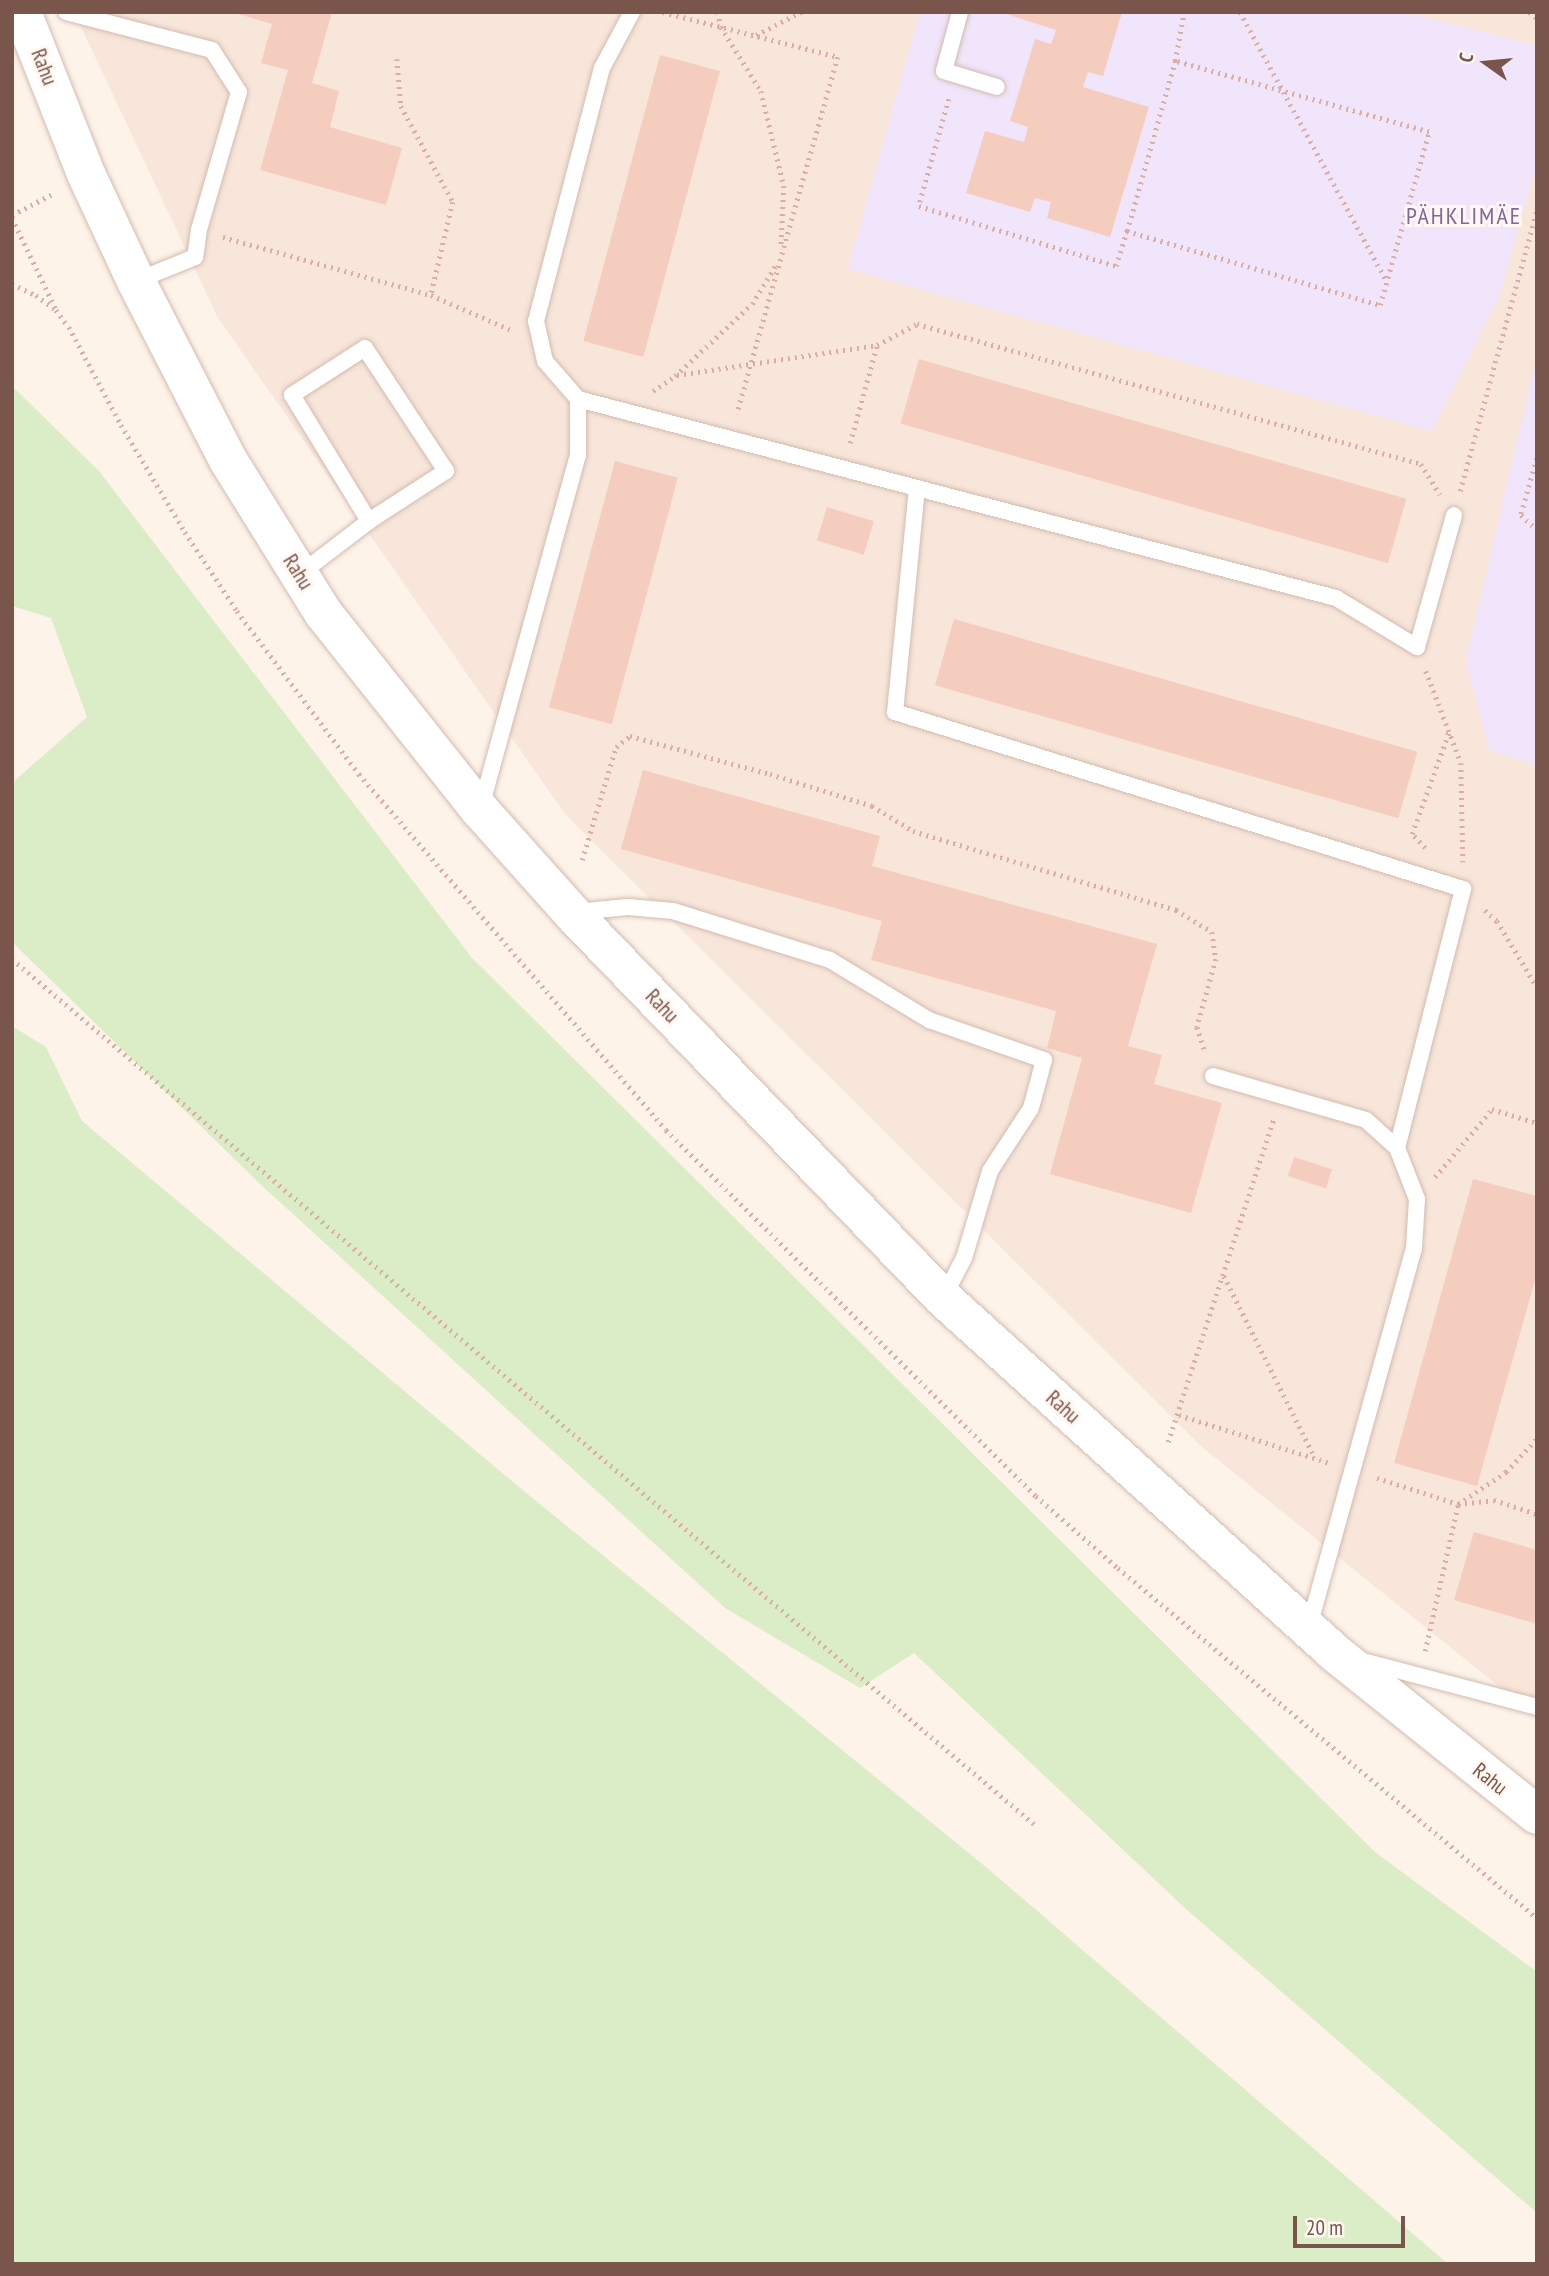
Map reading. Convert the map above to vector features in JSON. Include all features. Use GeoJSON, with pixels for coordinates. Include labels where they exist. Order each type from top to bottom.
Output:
{"type":"FeatureCollection","features":[{"type":"Feature","properties":{"kind":"main road","name":"Rahu"},"geometry":{"type":"LineString","coordinates":[[22,12],[87,176],[136,281],[228,460],[324,614],[480,810],[572,913],[943,1298],[1322,1641],[1537,1815]]}},
{"type":"Feature","properties":{"kind":"lane"},"geometry":{"type":"LineString","coordinates":[[66,12],[212,50],[239,92],[199,230],[195,257],[136,281]]}},
{"type":"Feature","properties":{"kind":"lane"},"geometry":{"type":"LineString","coordinates":[[632,12],[602,68],[536,321],[545,361],[578,399],[1336,598],[1417,647],[1454,515]]}},
{"type":"Feature","properties":{"kind":"lane"},"geometry":{"type":"LineString","coordinates":[[960,12],[944,71],[997,87]]}},
{"type":"Feature","properties":{"kind":"lane"},"geometry":{"type":"LineString","coordinates":[[300,575],[369,521],[446,471],[365,348],[292,395],[369,521]]}},
{"type":"Feature","properties":{"kind":"lane"},"geometry":{"type":"LineString","coordinates":[[480,810],[578,454],[578,399]]}},
{"type":"Feature","properties":{"kind":"lane"},"geometry":{"type":"LineString","coordinates":[[917,488],[895,712],[1463,889],[1397,1148]]}},
{"type":"Feature","properties":{"kind":"lane"},"geometry":{"type":"LineString","coordinates":[[572,913],[628,907],[673,911],[830,960],[929,1020],[1044,1060],[1031,1108],[990,1171],[964,1258],[943,1298]]}},
{"type":"Feature","properties":{"kind":"lane"},"geometry":{"type":"LineString","coordinates":[[1213,1076],[1366,1120],[1397,1148],[1417,1199],[1414,1248],[1322,1641],[1419,1676],[1537,1707]]}},
{"type":"Feature","properties":{"kind":"path"},"geometry":{"type":"LineString","coordinates":[[663,12],[838,57],[730,438]]}},
{"type":"Feature","properties":{"kind":"path"},"geometry":{"type":"LineString","coordinates":[[612,408],[652,391],[675,376],[752,304],[781,257],[784,186],[761,91],[721,27],[718,12]]}},
{"type":"Feature","properties":{"kind":"path"},"geometry":{"type":"LineString","coordinates":[[755,36],[801,12]]}},
{"type":"Feature","properties":{"kind":"path"},"geometry":{"type":"LineString","coordinates":[[956,75],[919,206],[1116,266],[1175,61],[1184,12]]}},
{"type":"Feature","properties":{"kind":"path"},"geometry":{"type":"LineString","coordinates":[[1240,12],[1386,281]]}},
{"type":"Feature","properties":{"kind":"path"},"geometry":{"type":"LineString","coordinates":[[1528,12],[1537,18]]}},
{"type":"Feature","properties":{"kind":"path"},"geometry":{"type":"LineString","coordinates":[[397,59],[401,106],[453,202],[431,295]]}},
{"type":"Feature","properties":{"kind":"path"},"geometry":{"type":"LineString","coordinates":[[1127,231],[1380,306],[1429,132],[1175,61]]}},
{"type":"Feature","properties":{"kind":"path"},"geometry":{"type":"LineString","coordinates":[[1454,515],[1537,210]]}},
{"type":"Feature","properties":{"kind":"path"},"geometry":{"type":"LineString","coordinates":[[12,218],[57,310],[69,327],[121,425],[185,532],[284,676],[359,774],[666,1130],[1036,1496],[1128,1577],[1537,1918]]}},
{"type":"Feature","properties":{"kind":"path"},"geometry":{"type":"LineString","coordinates":[[199,230],[431,295],[541,344]]}},
{"type":"Feature","properties":{"kind":"path"},"geometry":{"type":"LineString","coordinates":[[12,284],[36,295],[57,310]]}},
{"type":"Feature","properties":{"kind":"path"},"geometry":{"type":"LineString","coordinates":[[675,376],[877,345],[916,324],[1421,464],[1454,515]]}},
{"type":"Feature","properties":{"kind":"path"},"geometry":{"type":"LineString","coordinates":[[844,468],[877,345]]}},
{"type":"Feature","properties":{"kind":"path"},"geometry":{"type":"LineString","coordinates":[[1537,458],[1521,515],[1537,530]]}},
{"type":"Feature","properties":{"kind":"path"},"geometry":{"type":"LineString","coordinates":[[1417,647],[1461,763],[1463,889]]}},
{"type":"Feature","properties":{"kind":"path"},"geometry":{"type":"LineString","coordinates":[[582,860],[616,747],[630,736],[770,774],[872,806],[913,831],[1176,910],[1212,932],[1216,959],[1197,1027],[1213,1076]]}},
{"type":"Feature","properties":{"kind":"path"},"geometry":{"type":"LineString","coordinates":[[12,960],[265,1170],[1034,1824]]}},
{"type":"Feature","properties":{"kind":"path"},"geometry":{"type":"LineString","coordinates":[[1168,1442],[1281,1096]]}},
{"type":"Feature","properties":{"kind":"path"},"geometry":{"type":"LineString","coordinates":[[1417,1199],[1492,1109],[1537,1123]]}},
{"type":"Feature","properties":{"kind":"path"},"geometry":{"type":"LineString","coordinates":[[1224,1276],[1315,1459]]}},
{"type":"Feature","properties":{"kind":"path"},"geometry":{"type":"LineString","coordinates":[[1419,1676],[1458,1504],[1506,1472],[1537,1438]]}},
{"type":"Feature","properties":{"kind":"shaded area"},"geometry":{"type":"Polygon","coordinates":[[[74,12],[1537,12],[1537,1717],[1202,1447],[565,814],[218,318],[74,12]]]}},
{"type":"Feature","properties":{"kind":"shaded area"},"geometry":{"type":"Polygon","coordinates":[[[920,12],[1402,12],[1537,45],[1537,164],[1499,296],[1432,431],[848,269],[920,12]]]}},
{"type":"Feature","properties":{"kind":"shaded area"},"geometry":{"type":"Polygon","coordinates":[[[1537,356],[1537,765],[1489,750],[1466,660],[1537,356]]]}},
{"type":"Feature","properties":{"kind":"green space"},"geometry":{"type":"Polygon","coordinates":[[[12,386],[99,471],[472,958],[1375,1852],[1537,1972],[1537,2213],[1187,1910],[914,1653],[860,1688],[725,1608],[260,1184],[12,942],[12,783],[87,717],[51,618],[12,606],[12,386]]]}},
{"type":"Feature","properties":{"kind":"green space"},"geometry":{"type":"Polygon","coordinates":[[[12,1026],[46,1047],[82,1121],[525,1492],[986,1867],[1448,2264],[12,2264],[12,1026]]]}},
{"type":"Feature","properties":{"kind":"building"},"geometry":{"type":"Polygon","coordinates":[[[231,12],[332,12],[312,83],[339,91],[330,127],[402,148],[386,205],[260,170],[288,70],[261,63],[272,24],[231,12]]]}},
{"type":"Feature","properties":{"kind":"building"},"geometry":{"type":"Polygon","coordinates":[[[1000,12],[1122,12],[1103,76],[1088,72],[1083,87],[1149,107],[1110,237],[1047,218],[1051,202],[1035,198],[1030,212],[966,193],[985,131],[1024,142],[1028,127],[1010,121],[1035,39],[1051,44],[1056,30],[1000,12]]]}},
{"type":"Feature","properties":{"kind":"building"},"geometry":{"type":"Polygon","coordinates":[[[660,55],[720,71],[643,357],[583,341],[660,55]]]}},
{"type":"Feature","properties":{"kind":"building"},"geometry":{"type":"Polygon","coordinates":[[[919,359],[1406,499],[1388,563],[901,423],[919,359]]]}},
{"type":"Feature","properties":{"kind":"building"},"geometry":{"type":"Polygon","coordinates":[[[615,461],[678,478],[612,724],[549,707],[615,461]]]}},
{"type":"Feature","properties":{"kind":"building"},"geometry":{"type":"Polygon","coordinates":[[[827,507],[874,521],[864,555],[817,540],[827,507]]]}},
{"type":"Feature","properties":{"kind":"building"},"geometry":{"type":"Polygon","coordinates":[[[954,619],[1417,752],[1398,818],[935,685],[954,619]]]}},
{"type":"Feature","properties":{"kind":"building"},"geometry":{"type":"Polygon","coordinates":[[[643,770],[880,836],[872,866],[1157,944],[1128,1046],[1162,1055],[1154,1084],[1222,1103],[1191,1213],[1050,1174],[1082,1058],[1047,1048],[1056,1011],[871,960],[882,921],[621,849],[643,770]]]}},
{"type":"Feature","properties":{"kind":"building"},"geometry":{"type":"Polygon","coordinates":[[[1294,1157],[1332,1169],[1326,1188],[1288,1176],[1294,1157]]]}},
{"type":"Feature","properties":{"kind":"building"},"geometry":{"type":"Polygon","coordinates":[[[1473,1179],[1537,1196],[1537,1273],[1477,1486],[1394,1463],[1473,1179]]]}},
{"type":"Feature","properties":{"kind":"building"},"geometry":{"type":"Polygon","coordinates":[[[1474,1532],[1537,1550],[1537,1624],[1454,1600],[1474,1532]]]}},
{"type":"Feature","properties":{"kind":"district","name":"PÄHKLIMÄE"},"geometry":{"type":"Point","coordinates":[1464,216]}}]}
